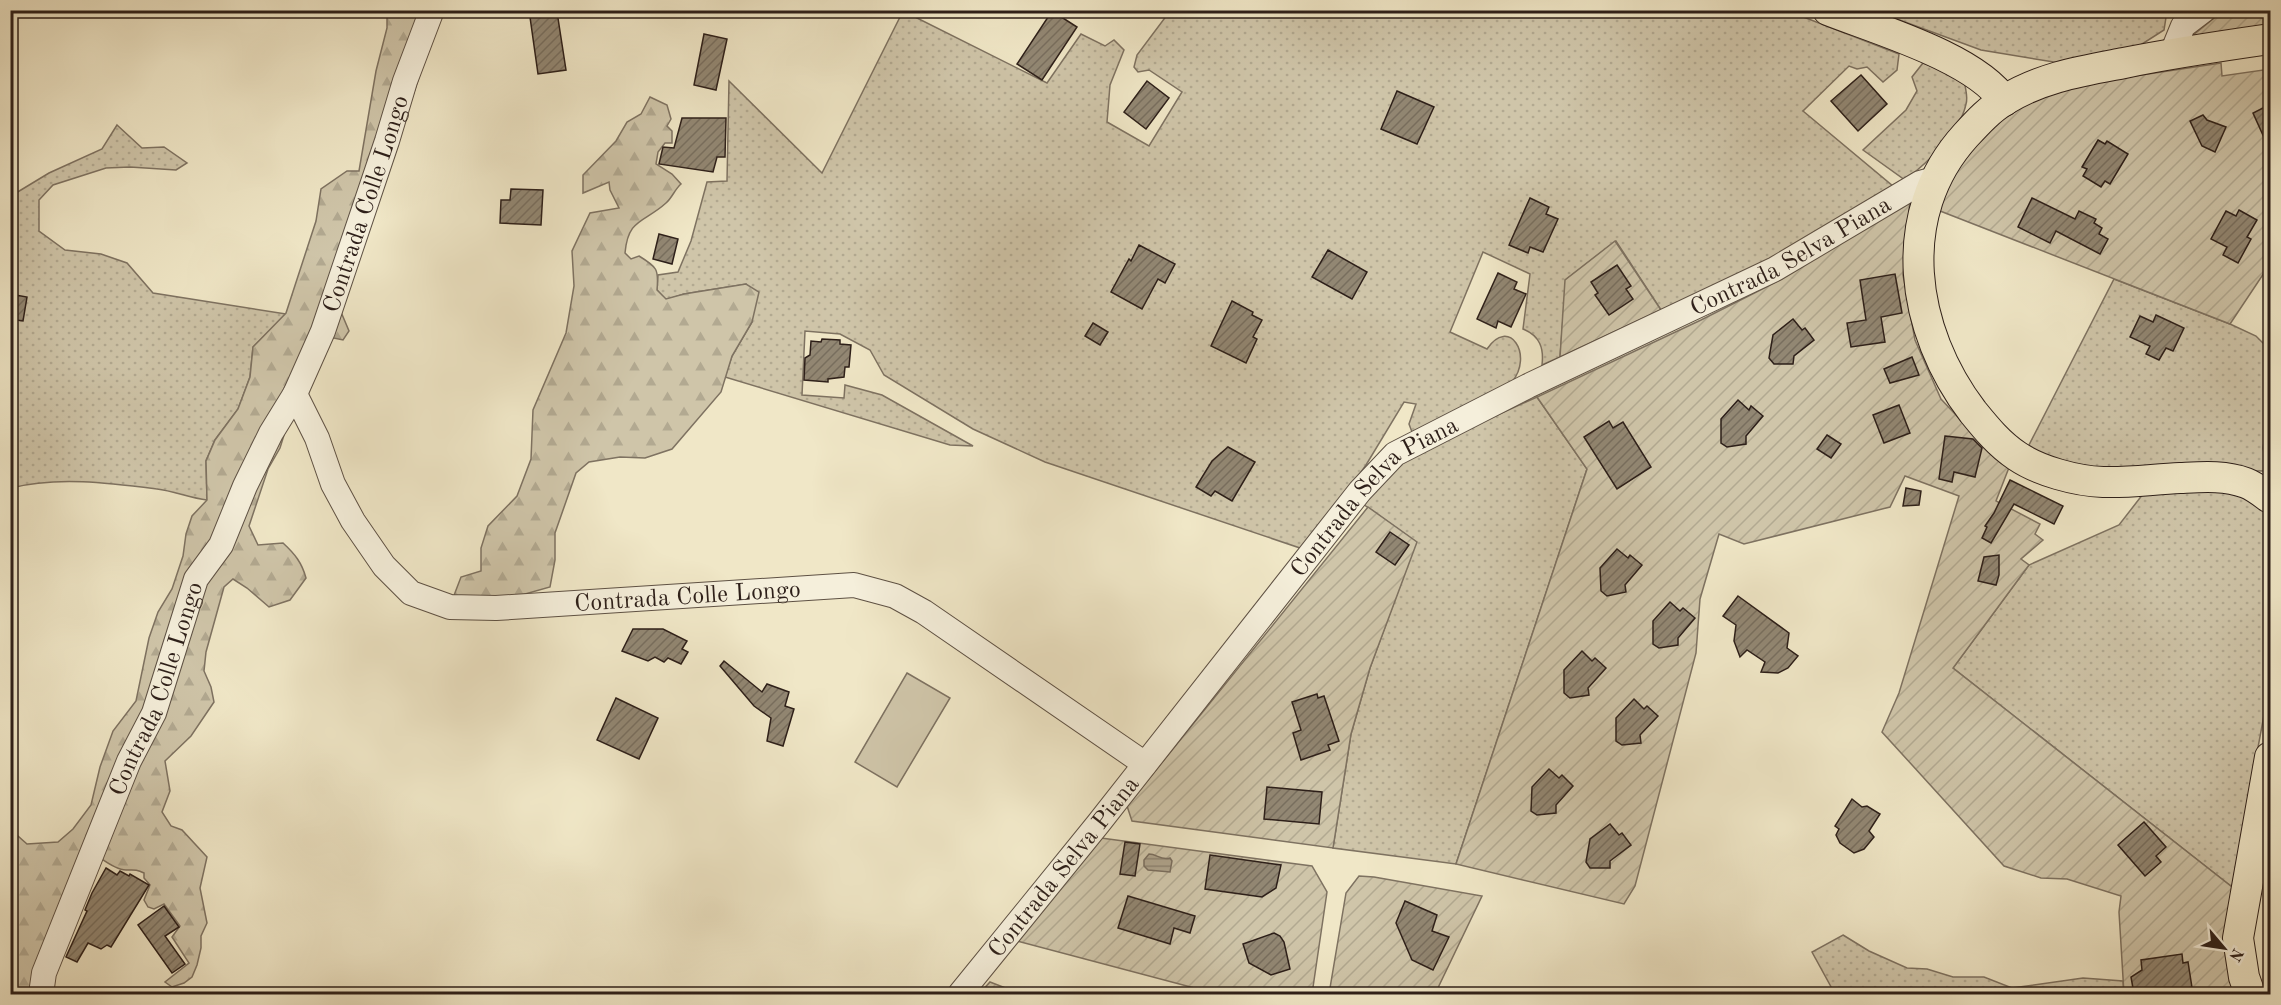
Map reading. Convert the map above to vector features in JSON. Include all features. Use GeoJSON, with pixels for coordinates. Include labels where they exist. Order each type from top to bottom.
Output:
{"type":"FeatureCollection","features":[{"type":"Feature","properties":{"kind":"main road"},"geometry":{"type":"LineString","coordinates":[[1828,10],[1955,61],[1987,83],[2004,101]]}},
{"type":"Feature","properties":{"kind":"main road"},"geometry":{"type":"LineString","coordinates":[[2271,39],[2172,53],[2054,77],[2004,101],[1982,118],[1958,144],[1933,183],[1927,198],[1919,238],[1918,265],[1924,316],[1954,387],[1990,433],[2017,456],[2048,472],[2102,482],[2216,476],[2247,483],[2271,498]]}},
{"type":"Feature","properties":{"kind":"main road"},"geometry":{"type":"LineString","coordinates":[[2250,994],[2244,977],[2238,938],[2271,756]]}},
{"type":"Feature","properties":{"kind":"street","name":"Contrada Colle Longo"},"geometry":{"type":"LineString","coordinates":[[41,994],[44,973],[129,761],[154,713],[196,579],[220,544],[266,444],[295,394],[323,331],[405,81],[432,10]]}},
{"type":"Feature","properties":{"kind":"street"},"geometry":{"type":"LineString","coordinates":[[2172,53],[2183,26],[2204,10]]}},
{"type":"Feature","properties":{"kind":"street","name":"Contrada Selva Piana"},"geometry":{"type":"LineString","coordinates":[[960,994],[1360,491],[1395,454],[1528,386],[1775,269],[1920,183],[1933,183]]}},
{"type":"Feature","properties":{"kind":"street","name":"Contrada Colle Longo"},"geometry":{"type":"LineString","coordinates":[[295,394],[317,438],[333,484],[353,521],[384,566],[411,593],[450,607],[496,608],[854,585],[895,597],[924,612],[1145,764]]}},
{"type":"Feature","properties":{"kind":"green space"},"geometry":{"type":"Polygon","coordinates":[[[387,11],[441,11],[341,312],[349,331],[343,340],[329,337],[289,419],[280,448],[268,469],[249,526],[258,545],[283,543],[298,559],[306,578],[290,600],[269,607],[233,579],[224,587],[206,652],[204,671],[214,702],[191,736],[165,761],[170,791],[162,812],[171,826],[182,830],[207,857],[200,888],[207,923],[201,936],[197,965],[192,977],[184,983],[172,987],[165,982],[189,963],[172,937],[180,926],[164,904],[154,909],[148,907],[144,900],[150,885],[144,878],[144,873],[137,870],[119,869],[99,857],[33,994],[11,994],[10,829],[27,844],[58,842],[73,829],[91,805],[100,767],[113,731],[136,701],[149,638],[158,612],[172,589],[183,556],[186,534],[192,516],[207,500],[206,461],[215,440],[238,409],[250,377],[253,347],[286,313],[316,221],[321,189],[347,171],[359,171],[376,71],[387,28],[387,11]]]}},
{"type":"Feature","properties":{"kind":"green space"},"geometry":{"type":"Polygon","coordinates":[[[903,11],[1047,83],[1081,34],[1105,46],[1114,40],[1124,50],[1110,85],[1107,122],[1149,146],[1182,92],[1149,70],[1138,72],[1134,67],[1137,55],[1170,11],[1788,11],[1899,54],[1897,70],[1883,82],[1867,67],[1857,69],[1849,66],[1803,111],[1894,187],[1769,263],[1661,310],[1616,241],[1566,280],[1560,357],[1542,365],[1540,343],[1523,329],[1530,274],[1483,252],[1450,332],[1487,349],[1495,340],[1503,336],[1510,338],[1520,351],[1518,371],[1512,382],[1412,432],[1409,424],[1416,404],[1404,402],[1366,465],[1306,550],[1045,462],[973,429],[884,375],[870,350],[840,334],[805,331],[802,395],[844,398],[845,385],[882,395],[973,446],[950,445],[725,377],[732,356],[752,322],[746,284],[684,294],[666,300],[657,290],[658,275],[678,272],[691,241],[707,182],[727,181],[729,81],[822,173],[903,11]]]}},
{"type":"Feature","properties":{"kind":"green space"},"geometry":{"type":"Polygon","coordinates":[[[1875,11],[2167,11],[2164,30],[2139,46],[2060,63],[1981,50],[1875,11]]]}},
{"type":"Feature","properties":{"kind":"green space"},"geometry":{"type":"Polygon","coordinates":[[[2223,11],[2270,11],[2270,32],[2192,36],[2223,11]]]}},
{"type":"Feature","properties":{"kind":"green space"},"geometry":{"type":"Polygon","coordinates":[[[1923,63],[1954,75],[1965,85],[1967,102],[1963,115],[1950,136],[1923,165],[1905,180],[1863,150],[1906,110],[1917,91],[1912,77],[1923,63]]]}},
{"type":"Feature","properties":{"kind":"green space"},"geometry":{"type":"Polygon","coordinates":[[[2221,63],[2222,76],[2270,69],[2270,264],[2230,324],[1935,209],[1947,177],[2003,110],[2031,95],[2095,82],[2221,63]]]}},
{"type":"Feature","properties":{"kind":"green space"},"geometry":{"type":"Polygon","coordinates":[[[650,97],[667,105],[671,119],[667,126],[672,131],[672,143],[665,143],[658,152],[656,164],[672,174],[681,184],[666,203],[633,227],[625,253],[631,259],[639,256],[656,269],[657,290],[666,299],[746,284],[759,292],[752,322],[732,356],[721,392],[672,449],[645,458],[620,457],[589,462],[576,473],[555,533],[555,560],[550,587],[518,596],[453,598],[461,577],[481,571],[481,548],[488,526],[517,496],[531,459],[533,410],[566,333],[574,286],[572,251],[590,213],[619,208],[610,190],[609,182],[583,193],[583,175],[616,141],[627,122],[641,114],[650,97]]]}},
{"type":"Feature","properties":{"kind":"green space"},"geometry":{"type":"Polygon","coordinates":[[[117,125],[142,148],[164,147],[187,163],[176,170],[106,168],[53,185],[39,200],[39,231],[65,250],[101,254],[127,263],[153,293],[286,314],[253,347],[250,377],[238,409],[215,440],[206,461],[207,500],[163,490],[102,483],[65,481],[11,488],[11,196],[49,173],[102,149],[117,125]]]}},
{"type":"Feature","properties":{"kind":"green space"},"geometry":{"type":"Polygon","coordinates":[[[1910,200],[1903,275],[1915,340],[1941,399],[1969,429],[2010,465],[1996,501],[2040,524],[2035,534],[2043,540],[2021,559],[2029,565],[1953,668],[2232,887],[2238,994],[2124,994],[2119,912],[2121,896],[2067,879],[2041,878],[2004,866],[1882,732],[1899,693],[1959,496],[1905,476],[1890,507],[1744,544],[1719,534],[1700,599],[1696,653],[1635,886],[1624,904],[1456,864],[1587,469],[1537,397],[1778,281],[1910,200]]]}},
{"type":"Feature","properties":{"kind":"green space"},"geometry":{"type":"Polygon","coordinates":[[[1615,241],[1661,310],[1560,357],[1565,280],[1615,241]]]}},
{"type":"Feature","properties":{"kind":"green space"},"geometry":{"type":"Polygon","coordinates":[[[2114,279],[2230,324],[2256,336],[2270,350],[2270,405],[2263,448],[2268,471],[2076,470],[2036,453],[2029,445],[2114,279]]]}},
{"type":"Feature","properties":{"kind":"green space"},"geometry":{"type":"Polygon","coordinates":[[[1537,397],[1587,469],[1456,864],[1333,848],[1351,734],[1370,668],[1416,542],[1363,504],[1395,468],[1421,450],[1537,397]]]}},
{"type":"Feature","properties":{"kind":"green space"},"geometry":{"type":"Polygon","coordinates":[[[2220,487],[2246,497],[2270,516],[2270,683],[2232,887],[1953,668],[2029,565],[2119,525],[2143,494],[2220,487]]]}},
{"type":"Feature","properties":{"kind":"green space"},"geometry":{"type":"Polygon","coordinates":[[[1368,507],[1417,542],[1370,668],[1351,734],[1333,848],[1132,821],[1127,806],[1368,507]]]}},
{"type":"Feature","properties":{"kind":"green space"},"geometry":{"type":"Polygon","coordinates":[[[907,673],[950,698],[897,787],[855,762],[907,673]]]}},
{"type":"Feature","properties":{"kind":"green space"},"geometry":{"type":"Polygon","coordinates":[[[1101,838],[1312,866],[1327,892],[1312,994],[1217,994],[1017,941],[1101,838]]]}},
{"type":"Feature","properties":{"kind":"green space"},"geometry":{"type":"Polygon","coordinates":[[[1359,876],[1482,896],[1435,994],[1329,994],[1346,893],[1359,876]]]}},
{"type":"Feature","properties":{"kind":"green space"},"geometry":{"type":"Polygon","coordinates":[[[1843,935],[1869,951],[1907,968],[1927,969],[1953,977],[1984,977],[2012,988],[2083,978],[2123,981],[2124,994],[1835,994],[1812,952],[1843,935]]]}},
{"type":"Feature","properties":{"kind":"green space"},"geometry":{"type":"Polygon","coordinates":[[[990,982],[1021,994],[979,994],[990,982]]]}},
{"type":"Feature","properties":{"kind":"shaded area"},"geometry":{"type":"Polygon","coordinates":[[[1149,854],[1164,859],[1170,858],[1172,861],[1170,872],[1148,870],[1144,866],[1144,860],[1149,854]]]}},
{"type":"Feature","properties":{"kind":"building"},"geometry":{"type":"Polygon","coordinates":[[[529,10],[545,10],[546,14],[557,12],[566,70],[538,74],[529,10]]]}},
{"type":"Feature","properties":{"kind":"building"},"geometry":{"type":"Polygon","coordinates":[[[1052,11],[1077,27],[1042,80],[1017,64],[1052,11]]]}},
{"type":"Feature","properties":{"kind":"building"},"geometry":{"type":"Polygon","coordinates":[[[704,34],[727,39],[716,90],[694,85],[704,34]]]}},
{"type":"Feature","properties":{"kind":"building"},"geometry":{"type":"Polygon","coordinates":[[[1861,75],[1887,104],[1858,131],[1831,101],[1861,75]]]}},
{"type":"Feature","properties":{"kind":"building"},"geometry":{"type":"Polygon","coordinates":[[[1147,81],[1169,98],[1146,129],[1124,112],[1147,81]]]}},
{"type":"Feature","properties":{"kind":"building"},"geometry":{"type":"Polygon","coordinates":[[[1397,91],[1434,107],[1417,144],[1381,129],[1397,91]]]}},
{"type":"Feature","properties":{"kind":"building"},"geometry":{"type":"Polygon","coordinates":[[[2265,107],[2271,114],[2271,153],[2253,113],[2265,107]]]}},
{"type":"Feature","properties":{"kind":"building"},"geometry":{"type":"Polygon","coordinates":[[[2203,115],[2207,120],[2226,127],[2215,152],[2202,146],[2190,121],[2203,115]]]}},
{"type":"Feature","properties":{"kind":"building"},"geometry":{"type":"Polygon","coordinates":[[[682,118],[726,118],[725,157],[717,157],[713,172],[659,164],[663,147],[674,148],[682,118]]]}},
{"type":"Feature","properties":{"kind":"building"},"geometry":{"type":"Polygon","coordinates":[[[2098,140],[2105,144],[2107,141],[2128,154],[2110,184],[2105,181],[2101,187],[2083,176],[2087,169],[2082,167],[2098,140]]]}},
{"type":"Feature","properties":{"kind":"building"},"geometry":{"type":"Polygon","coordinates":[[[511,189],[543,190],[541,225],[500,223],[501,200],[510,200],[511,189]]]}},
{"type":"Feature","properties":{"kind":"building"},"geometry":{"type":"Polygon","coordinates":[[[1530,198],[1549,207],[1546,214],[1558,219],[1543,252],[1530,247],[1528,253],[1509,245],[1530,198]]]}},
{"type":"Feature","properties":{"kind":"building"},"geometry":{"type":"Polygon","coordinates":[[[2032,198],[2075,219],[2079,211],[2096,219],[2094,223],[2102,228],[2099,234],[2108,239],[2100,254],[2056,231],[2050,243],[2018,227],[2032,198]]]}},
{"type":"Feature","properties":{"kind":"building"},"geometry":{"type":"Polygon","coordinates":[[[2239,210],[2257,220],[2247,237],[2251,239],[2238,263],[2223,255],[2227,247],[2211,239],[2226,211],[2236,216],[2239,210]]]}},
{"type":"Feature","properties":{"kind":"building"},"geometry":{"type":"Polygon","coordinates":[[[659,234],[678,239],[672,264],[653,259],[659,234]]]}},
{"type":"Feature","properties":{"kind":"building"},"geometry":{"type":"Polygon","coordinates":[[[1139,245],[1175,264],[1165,283],[1158,279],[1142,309],[1111,292],[1139,245]]]}},
{"type":"Feature","properties":{"kind":"building"},"geometry":{"type":"Polygon","coordinates":[[[1328,250],[1367,272],[1352,299],[1312,277],[1328,250]]]}},
{"type":"Feature","properties":{"kind":"building"},"geometry":{"type":"Polygon","coordinates":[[[1617,265],[1631,286],[1626,289],[1633,299],[1609,315],[1595,295],[1598,293],[1591,282],[1617,265]]]}},
{"type":"Feature","properties":{"kind":"building"},"geometry":{"type":"Polygon","coordinates":[[[1498,273],[1517,282],[1514,289],[1526,294],[1511,327],[1498,321],[1496,328],[1477,319],[1498,273]]]}},
{"type":"Feature","properties":{"kind":"building"},"geometry":{"type":"Polygon","coordinates":[[[1895,274],[1902,313],[1881,317],[1885,342],[1851,347],[1847,323],[1866,320],[1860,280],[1895,274]]]}},
{"type":"Feature","properties":{"kind":"building"},"geometry":{"type":"Polygon","coordinates":[[[10,294],[27,297],[23,321],[10,319],[10,294]]]}},
{"type":"Feature","properties":{"kind":"building"},"geometry":{"type":"Polygon","coordinates":[[[1232,301],[1253,312],[1252,315],[1262,320],[1253,337],[1257,339],[1246,363],[1211,346],[1232,301]]]}},
{"type":"Feature","properties":{"kind":"building"},"geometry":{"type":"Polygon","coordinates":[[[2156,315],[2184,328],[2173,351],[2166,348],[2159,360],[2146,354],[2150,346],[2130,337],[2140,316],[2153,322],[2156,315]]]}},
{"type":"Feature","properties":{"kind":"building"},"geometry":{"type":"Polygon","coordinates":[[[1793,319],[1802,330],[1805,328],[1814,340],[1794,356],[1793,364],[1774,364],[1769,358],[1773,335],[1793,319]]]}},
{"type":"Feature","properties":{"kind":"building"},"geometry":{"type":"Polygon","coordinates":[[[1093,323],[1108,332],[1100,345],[1085,336],[1093,323]]]}},
{"type":"Feature","properties":{"kind":"building"},"geometry":{"type":"Polygon","coordinates":[[[822,339],[840,340],[840,344],[851,345],[849,367],[845,367],[844,377],[828,379],[828,382],[804,380],[805,358],[810,355],[811,341],[821,342],[822,339]]]}},
{"type":"Feature","properties":{"kind":"building"},"geometry":{"type":"Polygon","coordinates":[[[1912,357],[1919,375],[1890,383],[1884,369],[1912,357]]]}},
{"type":"Feature","properties":{"kind":"building"},"geometry":{"type":"Polygon","coordinates":[[[1738,400],[1749,410],[1751,406],[1763,416],[1746,436],[1746,444],[1727,447],[1721,443],[1721,419],[1738,400]]]}},
{"type":"Feature","properties":{"kind":"building"},"geometry":{"type":"Polygon","coordinates":[[[1899,405],[1910,433],[1884,443],[1873,415],[1899,405]]]}},
{"type":"Feature","properties":{"kind":"building"},"geometry":{"type":"Polygon","coordinates":[[[1609,421],[1613,428],[1623,422],[1651,467],[1617,489],[1584,437],[1609,421]]]}},
{"type":"Feature","properties":{"kind":"building"},"geometry":{"type":"Polygon","coordinates":[[[1827,435],[1841,444],[1831,458],[1817,449],[1827,435]]]}},
{"type":"Feature","properties":{"kind":"building"},"geometry":{"type":"Polygon","coordinates":[[[1945,436],[1973,439],[1982,448],[1975,477],[1954,472],[1952,482],[1939,479],[1945,436]]]}},
{"type":"Feature","properties":{"kind":"building"},"geometry":{"type":"Polygon","coordinates":[[[1228,447],[1255,462],[1232,501],[1215,491],[1211,496],[1196,487],[1212,461],[1228,447]]]}},
{"type":"Feature","properties":{"kind":"building"},"geometry":{"type":"Polygon","coordinates":[[[2010,480],[2063,506],[2054,524],[2014,504],[1991,543],[1982,538],[1987,527],[1985,526],[2010,480]]]}},
{"type":"Feature","properties":{"kind":"building"},"geometry":{"type":"Polygon","coordinates":[[[1906,488],[1921,491],[1919,505],[1903,506],[1906,488]]]}},
{"type":"Feature","properties":{"kind":"building"},"geometry":{"type":"Polygon","coordinates":[[[1390,532],[1409,545],[1395,565],[1376,552],[1390,532]]]}},
{"type":"Feature","properties":{"kind":"building"},"geometry":{"type":"Polygon","coordinates":[[[1617,549],[1628,558],[1630,555],[1642,565],[1625,585],[1626,592],[1607,596],[1601,591],[1600,568],[1617,549]]]}},
{"type":"Feature","properties":{"kind":"building"},"geometry":{"type":"Polygon","coordinates":[[[1999,555],[1999,575],[1996,585],[1978,581],[1984,557],[1999,555]]]}},
{"type":"Feature","properties":{"kind":"building"},"geometry":{"type":"Polygon","coordinates":[[[1738,596],[1789,633],[1787,648],[1798,656],[1788,668],[1778,673],[1761,672],[1765,662],[1747,650],[1740,657],[1734,641],[1736,625],[1723,616],[1738,596]]]}},
{"type":"Feature","properties":{"kind":"building"},"geometry":{"type":"Polygon","coordinates":[[[1670,602],[1680,611],[1683,608],[1695,618],[1678,638],[1678,645],[1659,648],[1653,644],[1653,621],[1670,602]]]}},
{"type":"Feature","properties":{"kind":"building"},"geometry":{"type":"Polygon","coordinates":[[[633,629],[663,629],[687,641],[682,649],[688,652],[681,664],[668,658],[664,662],[655,657],[648,661],[622,651],[633,629]]]}},
{"type":"Feature","properties":{"kind":"building"},"geometry":{"type":"Polygon","coordinates":[[[1582,651],[1592,661],[1595,658],[1606,668],[1588,688],[1589,695],[1570,698],[1564,693],[1564,670],[1582,651]]]}},
{"type":"Feature","properties":{"kind":"building"},"geometry":{"type":"Polygon","coordinates":[[[724,661],[762,692],[767,684],[789,692],[785,706],[794,709],[783,746],[767,741],[771,718],[754,706],[720,666],[724,661]]]}},
{"type":"Feature","properties":{"kind":"building"},"geometry":{"type":"Polygon","coordinates":[[[1317,694],[1318,698],[1324,696],[1339,741],[1328,745],[1330,750],[1301,760],[1293,733],[1301,730],[1292,702],[1317,694]]]}},
{"type":"Feature","properties":{"kind":"building"},"geometry":{"type":"Polygon","coordinates":[[[616,698],[658,718],[639,759],[597,740],[616,698]]]}},
{"type":"Feature","properties":{"kind":"building"},"geometry":{"type":"Polygon","coordinates":[[[1634,699],[1644,709],[1647,706],[1658,716],[1640,735],[1641,743],[1622,745],[1616,741],[1616,718],[1634,699]]]}},
{"type":"Feature","properties":{"kind":"building"},"geometry":{"type":"Polygon","coordinates":[[[1549,769],[1559,778],[1562,775],[1573,786],[1556,805],[1556,813],[1537,815],[1531,811],[1532,787],[1549,769]]]}},
{"type":"Feature","properties":{"kind":"building"},"geometry":{"type":"Polygon","coordinates":[[[1267,787],[1322,792],[1319,824],[1264,819],[1267,787]]]}},
{"type":"Feature","properties":{"kind":"building"},"geometry":{"type":"Polygon","coordinates":[[[1852,799],[1862,807],[1867,806],[1880,814],[1869,831],[1874,837],[1864,849],[1854,853],[1840,843],[1836,835],[1839,829],[1835,826],[1852,799]]]}},
{"type":"Feature","properties":{"kind":"building"},"geometry":{"type":"Polygon","coordinates":[[[2144,822],[2166,847],[2156,856],[2161,862],[2145,876],[2118,845],[2144,822]]]}},
{"type":"Feature","properties":{"kind":"building"},"geometry":{"type":"Polygon","coordinates":[[[1610,824],[1619,835],[1622,833],[1631,845],[1610,861],[1610,868],[1590,868],[1586,862],[1590,839],[1610,824]]]}},
{"type":"Feature","properties":{"kind":"building"},"geometry":{"type":"Polygon","coordinates":[[[1125,842],[1140,844],[1135,876],[1120,874],[1125,842]]]}},
{"type":"Feature","properties":{"kind":"building"},"geometry":{"type":"Polygon","coordinates":[[[1210,855],[1281,865],[1276,888],[1262,897],[1205,889],[1210,855]]]}},
{"type":"Feature","properties":{"kind":"building"},"geometry":{"type":"Polygon","coordinates":[[[106,868],[117,875],[120,871],[129,876],[130,874],[149,885],[111,947],[107,945],[101,949],[88,943],[77,962],[66,957],[87,911],[85,910],[92,893],[106,868]]]}},
{"type":"Feature","properties":{"kind":"building"},"geometry":{"type":"Polygon","coordinates":[[[1128,896],[1195,916],[1190,933],[1174,928],[1170,944],[1118,928],[1128,896]]]}},
{"type":"Feature","properties":{"kind":"building"},"geometry":{"type":"Polygon","coordinates":[[[1405,901],[1437,915],[1432,931],[1449,937],[1433,970],[1412,960],[1396,923],[1405,901]]]}},
{"type":"Feature","properties":{"kind":"building"},"geometry":{"type":"Polygon","coordinates":[[[164,906],[179,927],[165,936],[185,964],[172,973],[138,925],[164,906]]]}},
{"type":"Feature","properties":{"kind":"building"},"geometry":{"type":"Polygon","coordinates":[[[1274,933],[1284,942],[1290,969],[1271,975],[1249,963],[1243,944],[1274,933]]]}},
{"type":"Feature","properties":{"kind":"building"},"geometry":{"type":"Polygon","coordinates":[[[2182,954],[2183,963],[2188,962],[2193,994],[2134,994],[2131,977],[2142,970],[2141,960],[2182,954]]]}}]}
